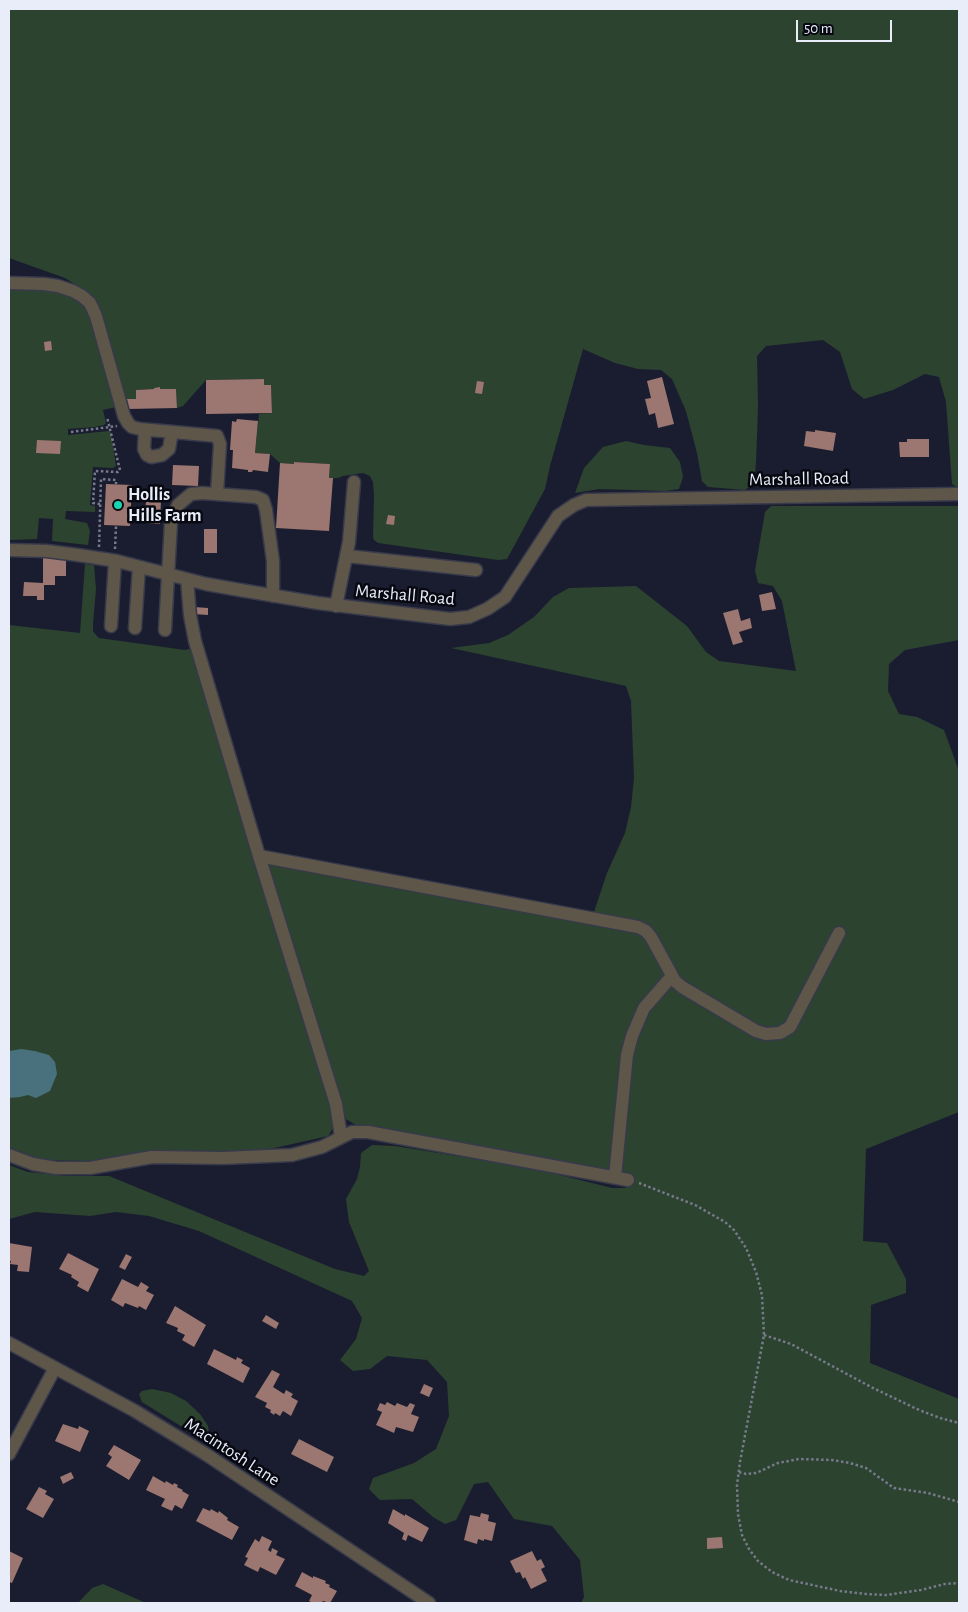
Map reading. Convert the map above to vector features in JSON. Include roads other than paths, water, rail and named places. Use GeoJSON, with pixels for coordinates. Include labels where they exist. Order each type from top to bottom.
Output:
{"type":"FeatureCollection","features":[{"type":"Feature","properties":{"kind":"street"},"geometry":{"type":"LineString","coordinates":[[9,283],[58,286],[82,296],[90,304],[96,316],[128,423],[132,427],[145,430],[214,435],[220,440],[217,494]]}},
{"type":"Feature","properties":{"kind":"street"},"geometry":{"type":"LineString","coordinates":[[145,430],[144,449],[147,455],[151,457],[162,455],[169,449],[172,432]]}},
{"type":"Feature","properties":{"kind":"street"},"geometry":{"type":"LineString","coordinates":[[336,606],[352,520],[354,482]]}},
{"type":"Feature","properties":{"kind":"street"},"geometry":{"type":"LineString","coordinates":[[166,630],[171,522],[177,506],[186,496],[191,494],[202,493],[256,497],[263,500],[273,561],[273,596]]}},
{"type":"Feature","properties":{"kind":"street","name":"Marshall Road"},"geometry":{"type":"LineString","coordinates":[[9,550],[48,551],[98,558],[187,579],[273,596],[336,606],[450,619],[468,617],[487,609],[505,597],[558,516],[574,505],[586,500],[959,494]]}},
{"type":"Feature","properties":{"kind":"street"},"geometry":{"type":"LineString","coordinates":[[346,556],[476,570]]}},
{"type":"Feature","properties":{"kind":"street"},"geometry":{"type":"LineString","coordinates":[[111,626],[115,561]]}},
{"type":"Feature","properties":{"kind":"street"},"geometry":{"type":"LineString","coordinates":[[135,628],[139,567]]}},
{"type":"Feature","properties":{"kind":"street"},"geometry":{"type":"LineString","coordinates":[[187,579],[190,615],[195,641],[336,1104],[341,1137]]}},
{"type":"Feature","properties":{"kind":"street"},"geometry":{"type":"LineString","coordinates":[[259,856],[638,927],[646,931],[651,937],[675,981],[695,996],[756,1031],[766,1034],[780,1033],[790,1027],[839,933]]}},
{"type":"Feature","properties":{"kind":"street"},"geometry":{"type":"LineString","coordinates":[[615,1178],[626,1063],[632,1036],[644,1008],[663,984],[672,976]]}},
{"type":"Feature","properties":{"kind":"street"},"geometry":{"type":"LineString","coordinates":[[9,1155],[33,1164],[56,1168],[90,1168],[152,1157],[222,1158],[292,1155],[322,1147],[341,1137],[360,1131],[628,1180]]}},
{"type":"Feature","properties":{"kind":"street","name":"Macintosh Lane"},"geometry":{"type":"LineString","coordinates":[[9,1343],[135,1411],[207,1455],[429,1603]]}},
{"type":"Feature","properties":{"kind":"street"},"geometry":{"type":"LineString","coordinates":[[9,1454],[55,1368]]}},
{"type":"Feature","properties":{"kind":"water"},"geometry":{"type":"Polygon","coordinates":[[[21,1049],[49,1055],[55,1062],[57,1074],[50,1091],[36,1098],[28,1095],[9,1098],[9,1051],[21,1049]]]}},
{"type":"Feature","properties":{"kind":"place","name":"Hollis Hills Farm"},"geometry":{"type":"Point","coordinates":[118,505]}}]}
